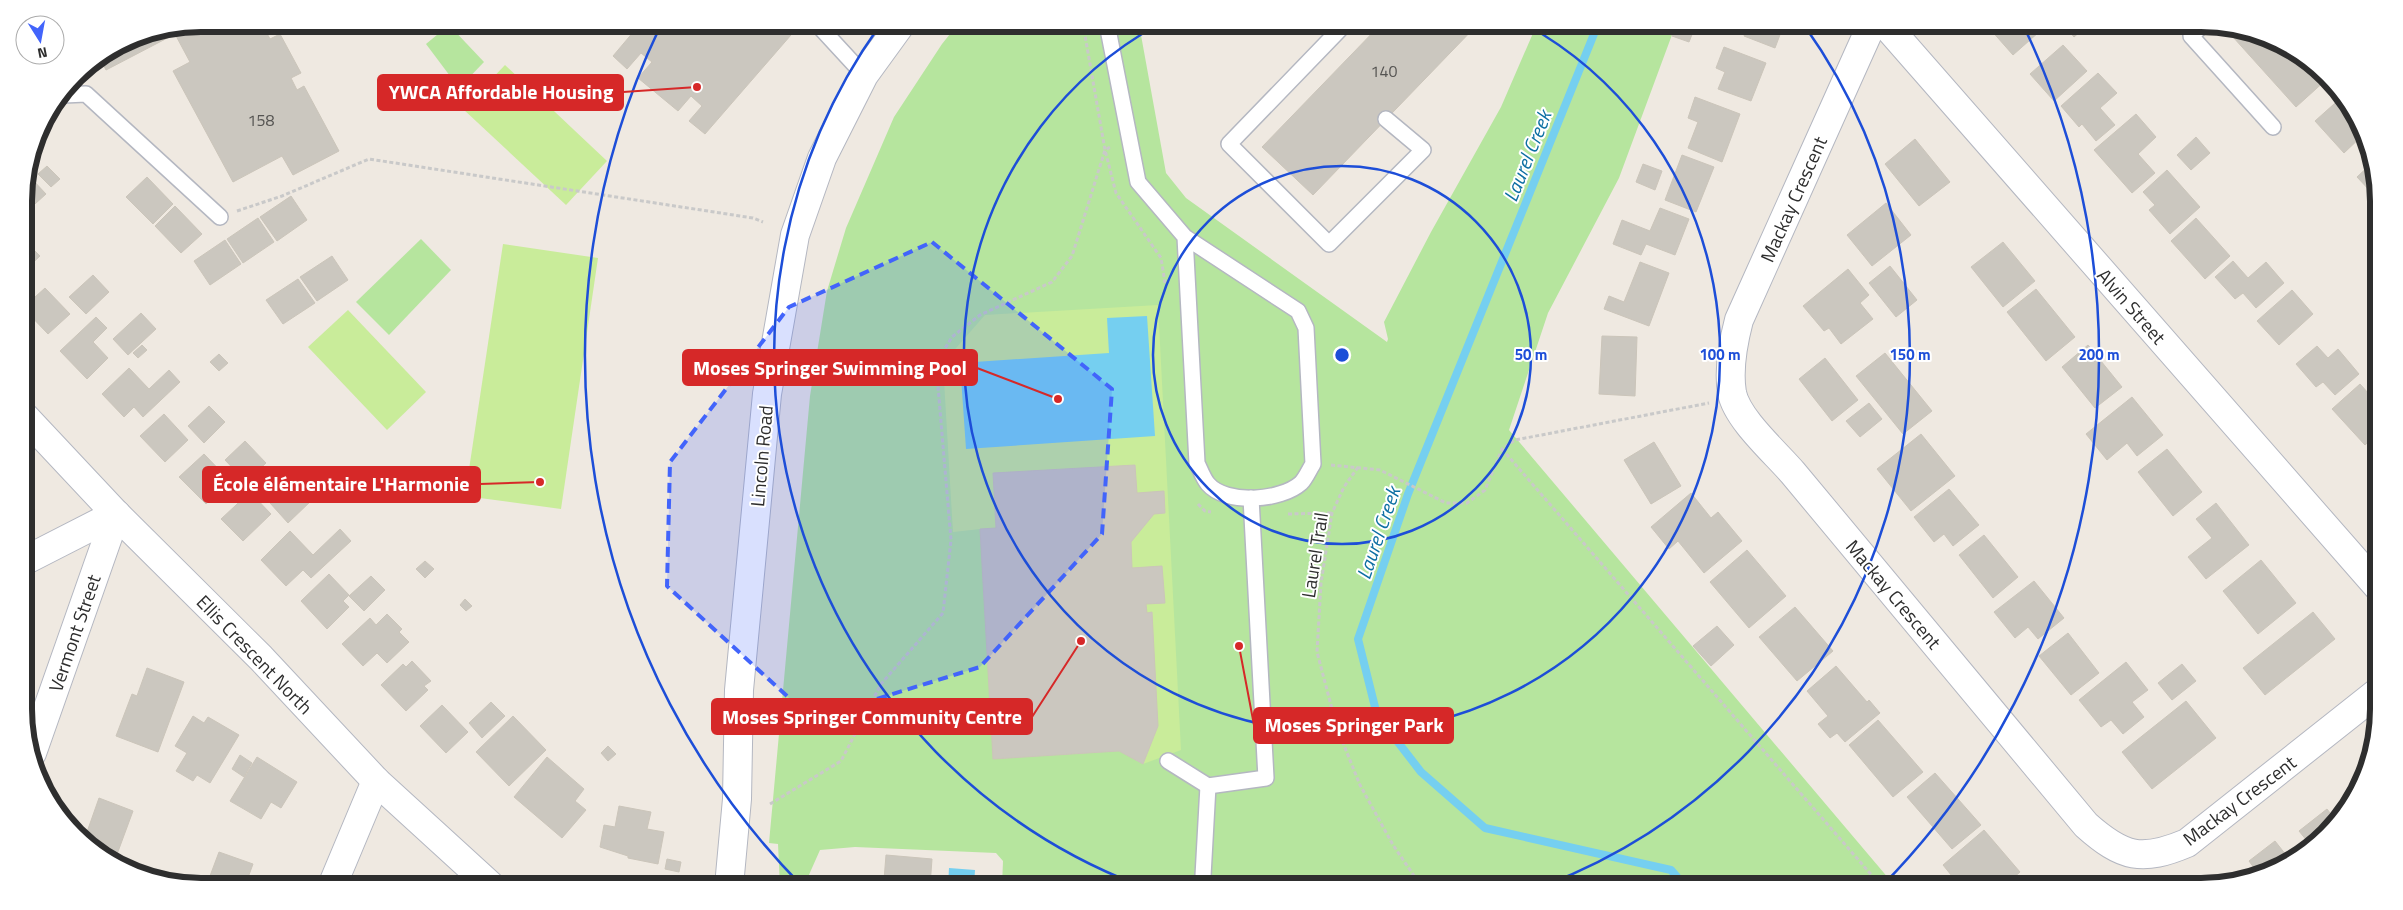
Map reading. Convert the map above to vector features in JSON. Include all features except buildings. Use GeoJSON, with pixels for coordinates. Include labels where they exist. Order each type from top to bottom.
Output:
{"type":"FeatureCollection","features":[{"type":"Feature","properties":{"kind":"street","name":"Lincoln Road"},"geometry":{"type":"LineString","coordinates":[[729,878],[737,799],[739,690],[767,394],[795,235],[822,158],[864,75],[895,32]]}},
{"type":"Feature","properties":{"kind":"street","name":"Mackay Crescent"},"geometry":{"type":"LineString","coordinates":[[1868,32],[1739,320],[1732,360],[1732,395],[1743,417],[1793,473],[2086,825],[2105,842],[2132,854],[2162,854],[2187,843],[2370,698]]}},
{"type":"Feature","properties":{"kind":"street","name":"Alvin Street"},"geometry":{"type":"LineString","coordinates":[[1892,32],[2370,578]]}},
{"type":"Feature","properties":{"kind":"street","name":"Ellis Crescent North"},"geometry":{"type":"LineString","coordinates":[[33,425],[116,514],[261,658],[376,780],[482,878]]}},
{"type":"Feature","properties":{"kind":"street"},"geometry":{"type":"LineString","coordinates":[[32,557],[116,514]]}},
{"type":"Feature","properties":{"kind":"street","name":"Vermont Street"},"geometry":{"type":"LineString","coordinates":[[36,741],[116,514]]}},
{"type":"Feature","properties":{"kind":"street"},"geometry":{"type":"LineString","coordinates":[[335,878],[376,780]]}},
{"type":"Feature","properties":{"kind":"lane"},"geometry":{"type":"LineString","coordinates":[[824,32],[864,75]]}},
{"type":"Feature","properties":{"kind":"lane"},"geometry":{"type":"LineString","coordinates":[[1109,32],[1138,182],[1185,237],[1298,311],[1306,328],[1313,464],[1301,483],[1281,495],[1251,498],[1228,496],[1208,484],[1197,463],[1185,237]]}},
{"type":"Feature","properties":{"kind":"lane"},"geometry":{"type":"LineString","coordinates":[[1337,32],[1229,144],[1329,244],[1423,150],[1386,119]]}},
{"type":"Feature","properties":{"kind":"lane"},"geometry":{"type":"LineString","coordinates":[[2195,32],[2191,36],[2273,127]]}},
{"type":"Feature","properties":{"kind":"lane"},"geometry":{"type":"LineString","coordinates":[[71,95],[86,94],[220,218]]}},
{"type":"Feature","properties":{"kind":"lane"},"geometry":{"type":"LineString","coordinates":[[1168,762],[1208,786],[1266,778],[1251,498]]}},
{"type":"Feature","properties":{"kind":"lane"},"geometry":{"type":"LineString","coordinates":[[1203,876],[1208,786]]}},
{"type":"Feature","properties":{"kind":"path"},"geometry":{"type":"LineString","coordinates":[[1085,32],[1105,150],[1116,193],[1161,258],[1166,286]]}},
{"type":"Feature","properties":{"kind":"path"},"geometry":{"type":"LineString","coordinates":[[770,804],[841,761],[880,684],[943,613],[951,540],[936,363],[952,337],[980,315],[1052,282],[1072,256],[1105,150]]}},
{"type":"Feature","properties":{"kind":"path"},"geometry":{"type":"LineString","coordinates":[[220,218],[282,196],[369,158],[753,218],[763,222]]}},
{"type":"Feature","properties":{"kind":"path"},"geometry":{"type":"LineString","coordinates":[[1313,464],[1380,470],[1446,503],[1467,503],[1485,490],[1502,449],[1515,440],[1714,402]]}},
{"type":"Feature","properties":{"kind":"path"},"geometry":{"type":"LineString","coordinates":[[1502,449],[1873,877]]}},
{"type":"Feature","properties":{"kind":"path","name":"Laurel Trail"},"geometry":{"type":"LineString","coordinates":[[1358,467],[1344,487],[1332,513],[1321,583],[1317,652],[1337,728],[1360,785],[1392,845],[1415,877]]}},
{"type":"Feature","properties":{"kind":"path"},"geometry":{"type":"LineString","coordinates":[[1194,500],[1204,512],[1212,513]]}},
{"type":"Feature","properties":{"kind":"path"},"geometry":{"type":"LineString","coordinates":[[1286,514],[1332,513]]}},
{"type":"Feature","properties":{"kind":"highlighted area"},"geometry":{"type":"Polygon","coordinates":[[[932,242],[1112,389],[1102,534],[980,667],[812,719],[667,586],[670,462],[789,307],[932,242]]]}},
{"type":"Feature","properties":{"kind":"green space"},"geometry":{"type":"Polygon","coordinates":[[[441,32],[456,32],[484,62],[459,88],[426,44],[441,32]]]}},
{"type":"Feature","properties":{"kind":"green space"},"geometry":{"type":"Polygon","coordinates":[[[952,32],[1140,32],[1166,173],[1186,198],[1387,342],[1384,322],[1431,232],[1501,107],[1534,32],[1673,32],[1619,178],[1548,313],[1509,430],[1888,877],[1002,878],[1003,861],[996,853],[855,847],[820,850],[808,878],[780,878],[778,844],[769,843],[810,396],[827,291],[846,228],[894,117],[952,32]]]}},
{"type":"Feature","properties":{"kind":"green space"},"geometry":{"type":"Polygon","coordinates":[[[505,65],[607,161],[566,205],[463,109],[505,65]]]}},
{"type":"Feature","properties":{"kind":"green space"},"geometry":{"type":"Polygon","coordinates":[[[421,239],[451,270],[389,335],[356,302],[421,239]]]}},
{"type":"Feature","properties":{"kind":"green space"},"geometry":{"type":"Polygon","coordinates":[[[503,244],[598,258],[561,509],[465,496],[503,244]]]}},
{"type":"Feature","properties":{"kind":"green space"},"geometry":{"type":"Polygon","coordinates":[[[1158,305],[1181,750],[1143,764],[1119,751],[993,759],[980,529],[953,532],[943,363],[985,315],[1158,305]]]}},
{"type":"Feature","properties":{"kind":"green space"},"geometry":{"type":"Polygon","coordinates":[[[348,310],[426,392],[387,430],[308,347],[348,310]]]}},
{"type":"Feature","properties":{"kind":"water"},"geometry":{"type":"Polygon","coordinates":[[[1147,316],[1155,436],[966,449],[960,363],[1109,353],[1107,318],[1147,316]]]}},
{"type":"Feature","properties":{"kind":"water"},"geometry":{"type":"Polygon","coordinates":[[[949,868],[975,870],[975,878],[948,878],[949,868]]]}},
{"type":"Feature","properties":{"kind":"waterway","name":"Laurel Creek"},"geometry":{"type":"LineString","coordinates":[[1595,32],[1408,494],[1358,639],[1377,715],[1421,772],[1485,828],[1671,870],[1677,877]]}},
{"type":"Feature","properties":{"kind":"place","name":"YWCA Affordable Housing"},"geometry":{"type":"Point","coordinates":[697,87]}},
{"type":"Feature","properties":{"kind":"place","name":"Moses Springer Swimming Pool"},"geometry":{"type":"Point","coordinates":[1058,399]}},
{"type":"Feature","properties":{"kind":"place","name":"École élémentaire L'Harmonie"},"geometry":{"type":"Point","coordinates":[540,482]}},
{"type":"Feature","properties":{"kind":"place","name":"Moses Springer Community Centre"},"geometry":{"type":"Point","coordinates":[1081,641]}},
{"type":"Feature","properties":{"kind":"place","name":"Moses Springer Park"},"geometry":{"type":"Point","coordinates":[1239,646]}}]}
